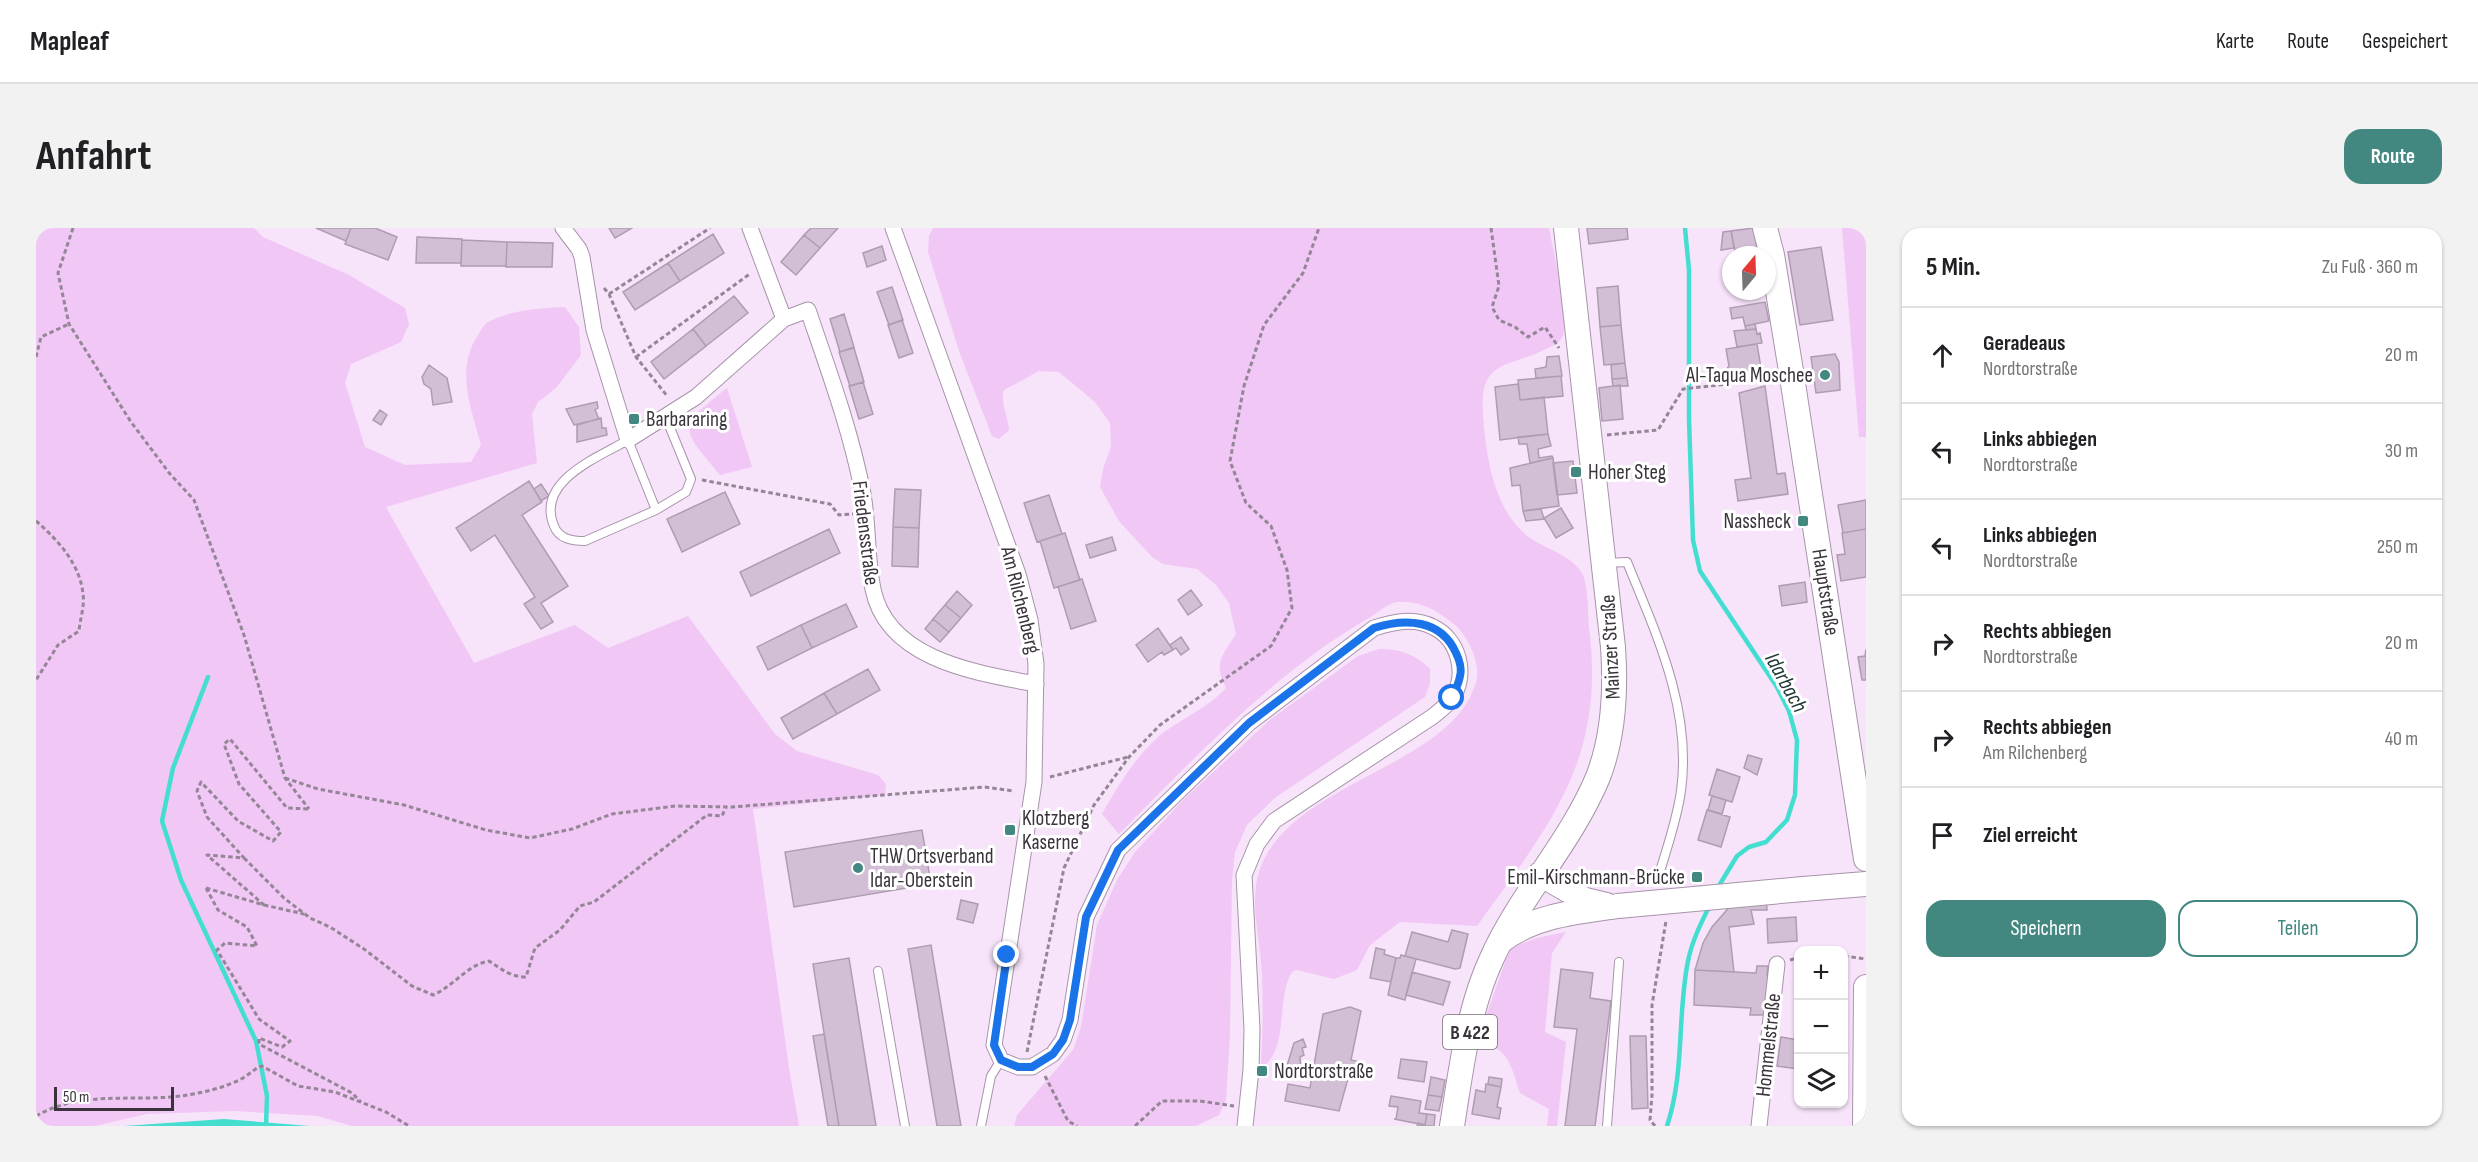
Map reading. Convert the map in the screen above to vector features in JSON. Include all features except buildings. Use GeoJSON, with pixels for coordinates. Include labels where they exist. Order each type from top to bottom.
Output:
{"type":"FeatureCollection","features":[{"type":"Feature","properties":{"kind":"main road","name":"Mainzer Straße"},"geometry":{"type":"LineString","coordinates":[[1452,1126],[1478,996],[1500,942],[1540,874],[1585,805],[1606,751],[1613,711],[1615,674],[1605,563],[1566,228]]}},
{"type":"Feature","properties":{"kind":"main road","name":"Hauptstraße"},"geometry":{"type":"LineString","coordinates":[[1765,228],[1770,246]]}},
{"type":"Feature","properties":{"kind":"main road","name":"Hauptstraße"},"geometry":{"type":"LineString","coordinates":[[1773,246],[1776,228]]}},
{"type":"Feature","properties":{"kind":"main road","name":"Hauptstraße"},"geometry":{"type":"LineString","coordinates":[[1776,279],[1866,859]]}},
{"type":"Feature","properties":{"kind":"main road"},"geometry":{"type":"LineString","coordinates":[[1566,914],[1557,911],[1544,899],[1539,883],[1540,874],[1585,900],[1618,906]]}},
{"type":"Feature","properties":{"kind":"main road"},"geometry":{"type":"LineString","coordinates":[[1500,942],[1520,928],[1566,914],[1618,906],[1866,884]]}},
{"type":"Feature","properties":{"kind":"main road"},"geometry":{"type":"LineString","coordinates":[[1865,1126],[1866,987]]}},
{"type":"Feature","properties":{"kind":"street"},"geometry":{"type":"LineString","coordinates":[[563,228],[579,249],[594,330],[628,440],[679,410],[784,319],[750,228]]}},
{"type":"Feature","properties":{"kind":"street","name":"Am Rilchenberg"},"geometry":{"type":"LineString","coordinates":[[893,228],[1018,574],[1030,620],[1036,684],[1034,782],[994,1039],[995,1049],[1001,1060]]}},
{"type":"Feature","properties":{"kind":"street","name":"Friedensstraße"},"geometry":{"type":"LineString","coordinates":[[784,319],[808,310],[849,435],[866,514],[873,592],[884,617],[903,639],[930,655],[976,672],[1036,684]]}},
{"type":"Feature","properties":{"kind":"street"},"geometry":{"type":"LineString","coordinates":[[1001,1060],[1032,1066],[1053,1054],[1063,1040],[1071,1014],[1086,917],[1118,850],[1249,723],[1374,628],[1394,622],[1415,622],[1434,627],[1451,642],[1458,658],[1461,675],[1452,698],[1432,717],[1400,741],[1274,821],[1257,844],[1244,875],[1252,1029],[1245,1126]]}},
{"type":"Feature","properties":{"kind":"street","name":"Hommelstraße"},"geometry":{"type":"LineString","coordinates":[[1759,1126],[1777,964]]}},
{"type":"Feature","properties":{"kind":"lane"},"geometry":{"type":"LineString","coordinates":[[656,510],[628,440],[570,473],[560,482],[552,507],[552,521],[556,532],[562,536],[572,541],[585,542],[656,510],[686,492],[691,479],[666,418]]}},
{"type":"Feature","properties":{"kind":"lane","name":"Mainzer Straße"},"geometry":{"type":"LineString","coordinates":[[1605,563],[1628,562],[1668,667],[1680,707],[1683,736],[1681,792],[1675,823],[1660,871]]}},
{"type":"Feature","properties":{"kind":"lane"},"geometry":{"type":"LineString","coordinates":[[1607,1126],[1619,962]]}},
{"type":"Feature","properties":{"kind":"lane"},"geometry":{"type":"LineString","coordinates":[[878,971],[905,1126]]}},
{"type":"Feature","properties":{"kind":"lane"},"geometry":{"type":"LineString","coordinates":[[981,1126],[991,1076],[1001,1060]]}},
{"type":"Feature","properties":{"kind":"path"},"geometry":{"type":"LineString","coordinates":[[73,228],[58,273],[69,324],[131,422],[170,474],[194,500],[244,635],[285,778],[309,809],[287,808],[230,739],[224,744],[239,784],[281,831],[273,841],[238,821],[201,782],[197,790],[207,818],[284,898],[306,915],[364,949],[412,986],[433,995],[446,989],[476,963],[489,961],[504,972],[526,977],[535,948],[560,930],[580,906],[594,902],[708,815],[722,816],[726,807]]}},
{"type":"Feature","properties":{"kind":"path"},"geometry":{"type":"LineString","coordinates":[[609,294],[710,228]]}},
{"type":"Feature","properties":{"kind":"path"},"geometry":{"type":"LineString","coordinates":[[1077,1126],[1068,1121],[1032,1066],[1030,1033],[1064,868],[1094,804],[1129,757],[1160,725],[1271,646],[1292,608],[1287,570],[1270,526],[1246,503],[1230,461],[1244,386],[1264,325],[1303,273],[1319,228]]}},
{"type":"Feature","properties":{"kind":"path"},"geometry":{"type":"LineString","coordinates":[[1491,228],[1499,286],[1492,307],[1499,320],[1515,327],[1528,337],[1545,327],[1562,353],[1580,351]]}},
{"type":"Feature","properties":{"kind":"path"},"geometry":{"type":"LineString","coordinates":[[636,357],[762,265]]}},
{"type":"Feature","properties":{"kind":"path"},"geometry":{"type":"LineString","coordinates":[[584,267],[609,294],[636,357],[679,410]]}},
{"type":"Feature","properties":{"kind":"path"},"geometry":{"type":"LineString","coordinates":[[36,357],[41,337],[69,324]]}},
{"type":"Feature","properties":{"kind":"path"},"geometry":{"type":"LineString","coordinates":[[1591,436],[1658,430],[1683,389],[1792,377]]}},
{"type":"Feature","properties":{"kind":"path"},"geometry":{"type":"LineString","coordinates":[[691,479],[830,504],[839,515],[866,514]]}},
{"type":"Feature","properties":{"kind":"path"},"geometry":{"type":"LineString","coordinates":[[36,521],[52,534],[75,566],[84,594],[79,631],[58,645],[36,680]]}},
{"type":"Feature","properties":{"kind":"path"},"geometry":{"type":"LineString","coordinates":[[1034,782],[1129,757]]}},
{"type":"Feature","properties":{"kind":"path"},"geometry":{"type":"LineString","coordinates":[[285,778],[318,789],[404,805],[486,830],[530,838],[572,829],[612,814],[675,806],[732,807],[984,788],[1014,791]]}},
{"type":"Feature","properties":{"kind":"path"},"geometry":{"type":"LineString","coordinates":[[244,858],[207,855],[264,905]]}},
{"type":"Feature","properties":{"kind":"path"},"geometry":{"type":"LineString","coordinates":[[306,915],[206,888],[218,910],[247,927],[257,946],[225,943],[217,950],[259,1020],[290,1041],[282,1047],[259,1038],[259,1044],[352,1093],[361,1102]]}},
{"type":"Feature","properties":{"kind":"path"},"geometry":{"type":"LineString","coordinates":[[1654,1126],[1650,1120],[1652,1005],[1667,914]]}},
{"type":"Feature","properties":{"kind":"path"},"geometry":{"type":"LineString","coordinates":[[1848,957],[1866,959]]}},
{"type":"Feature","properties":{"kind":"path"},"geometry":{"type":"LineString","coordinates":[[36,1116],[68,1104],[104,1096],[135,1100],[180,1096],[212,1090],[242,1079],[261,1066],[298,1086],[335,1092],[409,1126]]}},
{"type":"Feature","properties":{"kind":"path"},"geometry":{"type":"LineString","coordinates":[[1135,1126],[1162,1101],[1200,1101],[1248,1107]]}},
{"type":"Feature","properties":{"kind":"shaded area"},"geometry":{"type":"Polygon","coordinates":[[[36,228],[254,228],[263,237],[349,275],[405,308],[409,324],[401,342],[351,364],[345,383],[365,447],[405,465],[471,462],[481,445],[467,391],[467,363],[470,350],[482,329],[488,322],[516,312],[565,307],[579,327],[581,355],[556,388],[538,402],[532,414],[537,463],[386,507],[474,663],[575,625],[608,648],[688,616],[775,734],[797,751],[878,775],[886,784],[885,795],[753,809],[799,1126],[352,1126],[318,1116],[235,1111],[147,1114],[95,1126],[36,1126],[36,228]]]}},
{"type":"Feature","properties":{"kind":"shaded area"},"geometry":{"type":"Polygon","coordinates":[[[933,228],[1549,228],[1564,314],[1563,335],[1554,345],[1498,368],[1491,375],[1483,397],[1483,415],[1494,482],[1508,514],[1530,538],[1571,561],[1584,578],[1592,674],[1589,715],[1580,753],[1567,788],[1549,822],[1477,926],[1400,922],[1370,945],[1357,970],[1334,979],[1297,970],[1292,972],[1284,995],[1277,1045],[1265,1065],[1261,1063],[1262,975],[1255,910],[1259,872],[1276,841],[1302,816],[1439,733],[1463,708],[1477,678],[1477,664],[1472,649],[1460,629],[1435,611],[1413,603],[1390,604],[1332,641],[1267,691],[1236,718],[1119,834],[1102,814],[1133,764],[1157,738],[1210,702],[1226,688],[1220,672],[1221,660],[1236,634],[1229,603],[1216,585],[1197,569],[1163,564],[1152,557],[1119,521],[1100,487],[1103,469],[1111,447],[1110,423],[1095,402],[1059,372],[1039,371],[1004,390],[1009,430],[999,439],[992,436],[960,354],[928,252],[929,236],[933,228]]]}},
{"type":"Feature","properties":{"kind":"shaded area"},"geometry":{"type":"Polygon","coordinates":[[[1842,228],[1866,228],[1866,437],[1859,437],[1842,228]]]}},
{"type":"Feature","properties":{"kind":"shaded area"},"geometry":{"type":"Polygon","coordinates":[[[727,388],[752,467],[720,475],[697,446],[689,428],[699,412],[727,388]]]}},
{"type":"Feature","properties":{"kind":"shaded area"},"geometry":{"type":"Polygon","coordinates":[[[1379,649],[1407,653],[1430,669],[1430,684],[1425,697],[1276,797],[1247,825],[1235,852],[1232,880],[1230,1033],[1226,1100],[1219,1115],[1196,1126],[1014,1126],[1017,1115],[1073,1050],[1081,1027],[1097,925],[1117,880],[1135,852],[1184,799],[1271,719],[1358,656],[1379,649]]]}},
{"type":"Feature","properties":{"kind":"shaded area"},"geometry":{"type":"Polygon","coordinates":[[[1566,932],[1552,953],[1545,1032],[1566,1042],[1557,1126],[1547,1126],[1549,1109],[1520,1093],[1505,1056],[1485,1044],[1484,1022],[1510,948],[1537,938],[1566,932]]]}},
{"type":"Feature","properties":{"kind":"shaded area"},"geometry":{"type":"Polygon","coordinates":[[[224,1119],[310,1126],[124,1126],[224,1119]]]}},
{"type":"Feature","properties":{"kind":"waterway","name":"Idarbach"},"geometry":{"type":"LineString","coordinates":[[1685,228],[1689,270],[1689,419],[1693,540],[1700,571],[1777,687],[1789,711],[1797,740],[1795,795],[1787,820],[1766,842],[1749,847],[1737,856],[1717,889]]}},
{"type":"Feature","properties":{"kind":"waterway"},"geometry":{"type":"LineString","coordinates":[[208,677],[173,768],[162,821],[181,880],[256,1041],[267,1096],[266,1126]]}},
{"type":"Feature","properties":{"kind":"waterway","name":"Idarbach"},"geometry":{"type":"LineString","coordinates":[[1667,1126],[1673,1106],[1679,1064],[1688,961],[1694,939],[1710,905]]}},
{"type":"Feature","properties":{"kind":"place","name":"Al-Taqua Moschee"},"geometry":{"type":"Point","coordinates":[1825,375]}},
{"type":"Feature","properties":{"kind":"place","name":"Barbararing"},"geometry":{"type":"Point","coordinates":[634,419]}},
{"type":"Feature","properties":{"kind":"place","name":"Hoher Steg"},"geometry":{"type":"Point","coordinates":[1576,472]}},
{"type":"Feature","properties":{"kind":"place","name":"Nassheck"},"geometry":{"type":"Point","coordinates":[1803,521]}},
{"type":"Feature","properties":{"kind":"place","name":"Klotzberg Kaserne"},"geometry":{"type":"Point","coordinates":[1010,830]}},
{"type":"Feature","properties":{"kind":"place","name":"THW Ortsverband Idar-Oberstein"},"geometry":{"type":"Point","coordinates":[858,868]}},
{"type":"Feature","properties":{"kind":"place","name":"Emil-Kirschmann-Brücke"},"geometry":{"type":"Point","coordinates":[1697,877]}},
{"type":"Feature","properties":{"kind":"place","name":"Nordtorstraße"},"geometry":{"type":"Point","coordinates":[1262,1071]}},
{"type":"Feature","properties":{"kind":"route"},"geometry":{"type":"LineString","coordinates":[[1007,955],[994,1045],[1001,1060],[1018,1067],[1032,1067],[1053,1054],[1063,1040],[1070,1020],[1086,917],[1100,883],[1118,850],[1151,815],[1249,723],[1374,628],[1394,622],[1415,622],[1434,627],[1451,642],[1458,658],[1461,675],[1452,698]]}}]}
